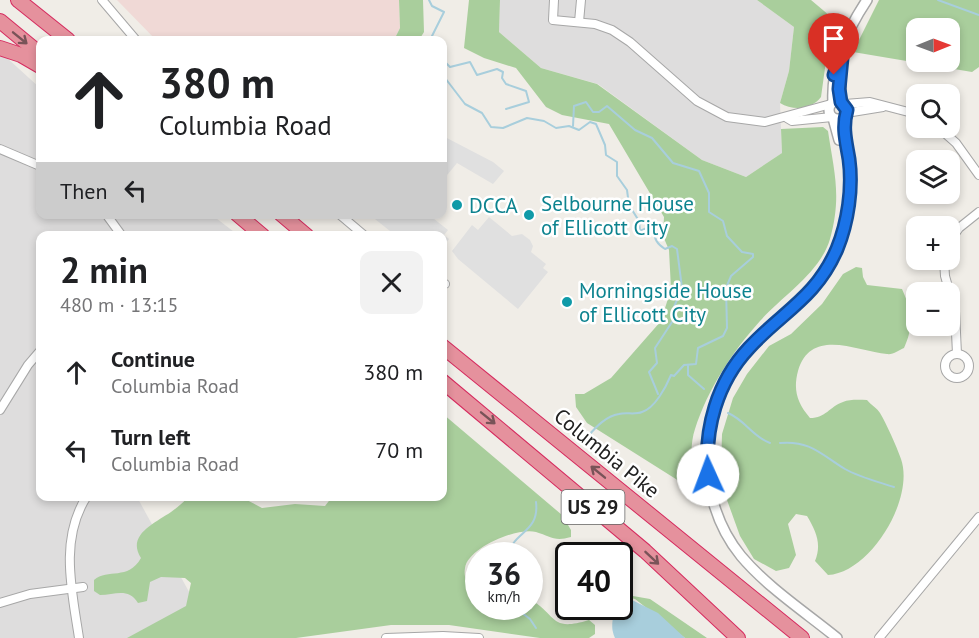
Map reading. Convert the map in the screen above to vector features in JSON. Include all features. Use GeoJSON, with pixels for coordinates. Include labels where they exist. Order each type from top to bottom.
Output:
{"type":"FeatureCollection","features":[{"type":"Feature","properties":{"kind":"highway"},"geometry":{"type":"LineString","coordinates":[[18,0],[64,36]]}},
{"type":"Feature","properties":{"kind":"highway"},"geometry":{"type":"LineString","coordinates":[[27,0],[65,36]]}},
{"type":"Feature","properties":{"kind":"highway"},"geometry":{"type":"LineString","coordinates":[[0,21],[36,51]]}},
{"type":"Feature","properties":{"kind":"highway"},"geometry":{"type":"LineString","coordinates":[[0,48],[21,55],[36,64]]}},
{"type":"Feature","properties":{"kind":"highway"},"geometry":{"type":"LineString","coordinates":[[243,219],[257,231]]}},
{"type":"Feature","properties":{"kind":"highway"},"geometry":{"type":"LineString","coordinates":[[287,219],[301,231]]}},
{"type":"Feature","properties":{"kind":"highway","name":"Columbia Pike"},"geometry":{"type":"LineString","coordinates":[[447,350],[802,638]]}},
{"type":"Feature","properties":{"kind":"highway","name":"US 29"},"geometry":{"type":"LineString","coordinates":[[447,385],[645,551],[738,638]]}},
{"type":"Feature","properties":{"kind":"highway"},"geometry":{"type":"LineString","coordinates":[[725,575],[791,638]]}},
{"type":"Feature","properties":{"kind":"street"},"geometry":{"type":"LineString","coordinates":[[102,0],[133,36]]}},
{"type":"Feature","properties":{"kind":"street"},"geometry":{"type":"LineString","coordinates":[[554,0],[553,20],[604,26],[618,33],[709,109],[746,121],[765,122],[786,118],[793,113],[840,107],[883,107],[906,112]]}},
{"type":"Feature","properties":{"kind":"street"},"geometry":{"type":"LineString","coordinates":[[579,22],[581,0]]}},
{"type":"Feature","properties":{"kind":"street"},"geometry":{"type":"LineString","coordinates":[[837,638],[762,577],[732,544],[719,519],[710,491],[707,442],[718,399],[738,360],[801,303],[830,264],[846,221],[849,161],[839,89],[843,47],[867,0]]}},
{"type":"Feature","properties":{"kind":"street"},"geometry":{"type":"LineString","coordinates":[[786,118],[792,121],[832,117],[840,107]]}},
{"type":"Feature","properties":{"kind":"street"},"geometry":{"type":"LineString","coordinates":[[832,117],[849,177]]}},
{"type":"Feature","properties":{"kind":"street"},"geometry":{"type":"LineString","coordinates":[[950,138],[979,175]]}},
{"type":"Feature","properties":{"kind":"street"},"geometry":{"type":"LineString","coordinates":[[0,149],[36,164]]}},
{"type":"Feature","properties":{"kind":"street"},"geometry":{"type":"LineString","coordinates":[[960,226],[979,212]]}},
{"type":"Feature","properties":{"kind":"street"},"geometry":{"type":"LineString","coordinates":[[345,219],[359,231]]}},
{"type":"Feature","properties":{"kind":"street"},"geometry":{"type":"LineString","coordinates":[[945,270],[955,311],[957,354]]}},
{"type":"Feature","properties":{"kind":"street"},"geometry":{"type":"LineString","coordinates":[[0,410],[36,356]]}},
{"type":"Feature","properties":{"kind":"street"},"geometry":{"type":"LineString","coordinates":[[79,638],[69,561],[72,532],[85,501]]}},
{"type":"Feature","properties":{"kind":"street"},"geometry":{"type":"LineString","coordinates":[[879,638],[979,517]]}},
{"type":"Feature","properties":{"kind":"street"},"geometry":{"type":"LineString","coordinates":[[0,603],[30,594],[83,587]]}},
{"type":"Feature","properties":{"kind":"street"},"geometry":{"type":"LineString","coordinates":[[386,638],[443,636],[479,638]]}},
{"type":"Feature","properties":{"kind":"shaded area"},"geometry":{"type":"Polygon","coordinates":[[[117,0],[399,0],[400,28],[396,36],[152,36],[117,0]]]}},
{"type":"Feature","properties":{"kind":"shaded area"},"geometry":{"type":"Polygon","coordinates":[[[500,0],[757,0],[794,27],[789,71],[780,103],[782,153],[746,177],[702,160],[598,84],[541,68],[499,32],[500,0]]]}},
{"type":"Feature","properties":{"kind":"shaded area"},"geometry":{"type":"Polygon","coordinates":[[[0,56],[7,58],[36,84],[36,219],[217,219],[233,231],[36,231],[36,501],[139,501],[205,621],[163,638],[0,638],[0,56]]]}},
{"type":"Feature","properties":{"kind":"shaded area"},"geometry":{"type":"Polygon","coordinates":[[[447,138],[493,162],[504,171],[493,184],[457,163],[447,175],[447,138]]]}},
{"type":"Feature","properties":{"kind":"shaded area"},"geometry":{"type":"Polygon","coordinates":[[[489,217],[512,236],[522,234],[530,240],[533,246],[531,252],[546,264],[543,268],[548,272],[518,309],[458,259],[452,251],[472,225],[478,230],[489,217]]]}},
{"type":"Feature","properties":{"kind":"shaded area"},"geometry":{"type":"Polygon","coordinates":[[[375,219],[434,219],[448,230],[447,231],[390,231],[375,219]]]}},
{"type":"Feature","properties":{"kind":"green space"},"geometry":{"type":"Polygon","coordinates":[[[399,0],[423,0],[424,32],[422,36],[396,36],[400,28],[399,0]]]}},
{"type":"Feature","properties":{"kind":"green space"},"geometry":{"type":"Polygon","coordinates":[[[469,0],[500,0],[499,32],[541,68],[597,84],[702,160],[746,177],[782,153],[781,129],[823,127],[828,131],[834,172],[836,210],[825,251],[818,263],[800,283],[750,333],[722,372],[700,414],[693,434],[690,475],[679,481],[587,423],[576,407],[575,394],[584,394],[611,378],[661,321],[671,289],[669,250],[663,236],[664,217],[609,124],[562,115],[546,107],[516,68],[484,58],[464,48],[469,0]]]}},
{"type":"Feature","properties":{"kind":"green space"},"geometry":{"type":"Polygon","coordinates":[[[757,0],[811,0],[830,16],[821,97],[812,105],[796,108],[780,103],[789,71],[794,27],[757,0]]]}},
{"type":"Feature","properties":{"kind":"green space"},"geometry":{"type":"Polygon","coordinates":[[[879,0],[979,0],[979,67],[972,72],[960,70],[960,18],[906,18],[906,61],[853,52],[879,0]]]}},
{"type":"Feature","properties":{"kind":"green space"},"geometry":{"type":"Polygon","coordinates":[[[856,267],[862,268],[867,285],[902,289],[906,299],[906,336],[908,336],[904,348],[889,354],[837,345],[824,345],[813,349],[804,357],[798,371],[797,396],[810,418],[820,416],[838,404],[849,400],[867,400],[876,408],[886,423],[901,459],[904,475],[901,494],[895,513],[873,548],[859,562],[844,571],[828,575],[815,561],[818,543],[807,516],[796,514],[788,524],[796,555],[789,568],[776,571],[754,559],[740,536],[727,500],[721,471],[722,434],[733,398],[747,374],[769,346],[791,334],[822,304],[843,274],[856,267]]]}},
{"type":"Feature","properties":{"kind":"green space"},"geometry":{"type":"Polygon","coordinates":[[[447,417],[562,515],[571,530],[571,537],[560,539],[528,531],[492,542],[465,542],[465,620],[543,620],[543,609],[561,623],[589,620],[595,625],[595,634],[589,638],[540,638],[449,625],[391,625],[296,638],[127,638],[186,606],[191,583],[185,578],[161,577],[150,582],[147,601],[138,603],[126,593],[100,595],[94,591],[94,580],[105,575],[124,572],[136,565],[141,558],[137,550],[137,543],[144,530],[184,501],[249,501],[262,508],[295,504],[325,506],[329,501],[447,501],[447,417]]]}},
{"type":"Feature","properties":{"kind":"green space"},"geometry":{"type":"Polygon","coordinates":[[[633,596],[650,599],[707,638],[685,638],[633,596]]]}},
{"type":"Feature","properties":{"kind":"water"},"geometry":{"type":"Polygon","coordinates":[[[633,600],[658,613],[685,638],[615,638],[613,621],[633,620],[633,600]]]}},
{"type":"Feature","properties":{"kind":"waterway"},"geometry":{"type":"LineString","coordinates":[[429,0],[432,6],[444,12],[432,36]]}},
{"type":"Feature","properties":{"kind":"waterway"},"geometry":{"type":"LineString","coordinates":[[938,0],[979,15]]}},
{"type":"Feature","properties":{"kind":"waterway"},"geometry":{"type":"LineString","coordinates":[[447,64],[450,67],[470,62],[477,75],[497,69],[503,72],[502,78],[506,84],[526,91],[529,102],[506,109]]}},
{"type":"Feature","properties":{"kind":"waterway"},"geometry":{"type":"LineString","coordinates":[[447,81],[465,104],[482,113],[491,127],[503,128],[527,118],[544,121],[556,128],[569,126],[579,130],[590,122],[596,124],[605,145],[606,155],[617,162],[617,176],[627,190],[629,205],[639,221],[640,231],[649,227],[654,230],[656,241],[662,247],[665,249],[672,246],[677,249],[682,288],[674,307],[674,319],[655,348],[657,363],[649,372],[658,394]]}},
{"type":"Feature","properties":{"kind":"waterway"},"geometry":{"type":"LineString","coordinates":[[573,126],[574,106],[586,102],[593,112],[599,112],[607,106],[635,130],[652,138],[673,163],[699,171],[709,193],[709,212],[723,221],[727,236],[742,252],[753,254],[753,257],[731,276],[726,288],[727,328],[723,336],[698,348],[696,364],[684,365],[674,376],[671,375],[660,396],[647,410],[614,415],[606,419],[588,436]]}},
{"type":"Feature","properties":{"kind":"waterway"},"geometry":{"type":"LineString","coordinates":[[688,366],[688,375],[704,389]]}},
{"type":"Feature","properties":{"kind":"waterway"},"geometry":{"type":"LineString","coordinates":[[728,413],[770,443]]}},
{"type":"Feature","properties":{"kind":"waterway"},"geometry":{"type":"LineString","coordinates":[[780,443],[808,446],[851,472],[894,487]]}},
{"type":"Feature","properties":{"kind":"waterway"},"geometry":{"type":"LineString","coordinates":[[515,542],[534,521],[536,502]]}},
{"type":"Feature","properties":{"kind":"waterway"},"geometry":{"type":"LineString","coordinates":[[531,620],[536,628]]}},
{"type":"Feature","properties":{"kind":"place","name":"DCCA"},"geometry":{"type":"Point","coordinates":[457,205]}},
{"type":"Feature","properties":{"kind":"place","name":"Selbourne House of Ellicott City"},"geometry":{"type":"Point","coordinates":[529,215]}},
{"type":"Feature","properties":{"kind":"place","name":"Morningside House of Ellicott City"},"geometry":{"type":"Point","coordinates":[567,302]}},
{"type":"Feature","properties":{"kind":"route"},"geometry":{"type":"LineString","coordinates":[[708,475],[707,442],[710,424],[729,376],[738,360],[750,347],[801,303],[813,289],[830,264],[842,234],[846,221],[849,191],[849,161],[843,129],[847,110],[845,104],[841,102],[839,89],[843,47],[834,75]]}}]}
